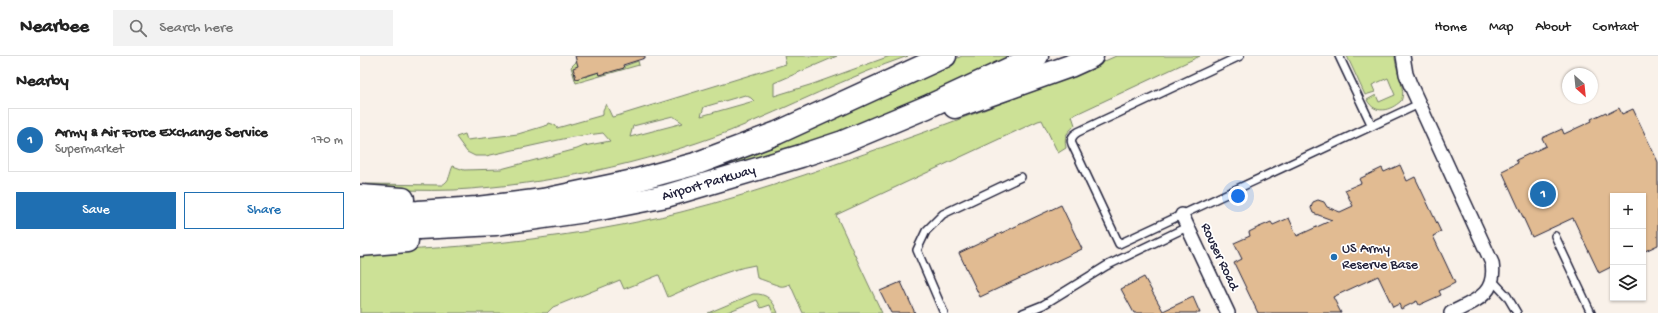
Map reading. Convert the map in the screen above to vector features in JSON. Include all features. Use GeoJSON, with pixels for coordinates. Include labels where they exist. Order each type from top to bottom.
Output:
{"type":"FeatureCollection","features":[{"type":"Feature","properties":{"kind":"highway","name":"Airport Parkway"},"geometry":{"type":"LineString","coordinates":[[360,213],[418,212],[477,208],[543,200],[629,182],[695,164],[777,133],[944,56]]}},
{"type":"Feature","properties":{"kind":"highway","name":"Airport Parkway"},"geometry":{"type":"LineString","coordinates":[[360,228],[418,228],[496,224],[666,196],[801,156],[886,125],[1038,56]]}},
{"type":"Feature","properties":{"kind":"highway"},"geometry":{"type":"LineString","coordinates":[[801,156],[980,100],[1092,56]]}},
{"type":"Feature","properties":{"kind":"highway"},"geometry":{"type":"LineString","coordinates":[[360,196],[393,199],[439,200],[473,198],[629,182]]}},
{"type":"Feature","properties":{"kind":"highway"},"geometry":{"type":"LineString","coordinates":[[360,245],[551,228],[600,208]]}},
{"type":"Feature","properties":{"kind":"street"},"geometry":{"type":"LineString","coordinates":[[1405,57],[1406,74],[1490,256],[1494,270],[1489,289],[1484,296],[1451,313]]}},
{"type":"Feature","properties":{"kind":"street","name":"Rouser Road"},"geometry":{"type":"LineString","coordinates":[[1182,215],[1228,313]]}},
{"type":"Feature","properties":{"kind":"lane"},"geometry":{"type":"LineString","coordinates":[[1240,56],[1078,132],[1071,140],[1119,244],[1419,104]]}},
{"type":"Feature","properties":{"kind":"lane"},"geometry":{"type":"LineString","coordinates":[[1339,56],[1372,126]]}},
{"type":"Feature","properties":{"kind":"lane"},"geometry":{"type":"LineString","coordinates":[[944,313],[917,250],[926,231],[942,214],[1021,177]]}},
{"type":"Feature","properties":{"kind":"lane"},"geometry":{"type":"LineString","coordinates":[[1023,313],[1043,306],[1106,266],[1187,226]]}},
{"type":"Feature","properties":{"kind":"lane"},"geometry":{"type":"LineString","coordinates":[[1555,236],[1591,313]]}},
{"type":"Feature","properties":{"kind":"lane"},"geometry":{"type":"LineString","coordinates":[[1492,280],[1508,296],[1517,313]]}},
{"type":"Feature","properties":{"kind":"green space"},"geometry":{"type":"Polygon","coordinates":[[[578,56],[585,77],[599,72],[600,75],[638,61],[639,65],[576,83],[571,67],[576,62],[576,57],[578,56]]]}},
{"type":"Feature","properties":{"kind":"green space"},"geometry":{"type":"Polygon","coordinates":[[[784,56],[837,56],[774,83],[774,96],[813,84],[890,56],[908,56],[863,73],[730,131],[697,143],[629,163],[559,178],[489,187],[454,190],[398,190],[364,188],[365,184],[442,185],[448,179],[453,166],[464,170],[501,169],[584,146],[610,141],[603,133],[572,137],[486,156],[475,156],[467,152],[456,137],[465,134],[467,140],[518,134],[548,125],[549,123],[555,125],[557,128],[603,115],[603,110],[606,104],[612,117],[617,116],[786,64],[784,56]],[[745,95],[704,107],[701,116],[754,101],[745,95]],[[673,116],[633,126],[630,137],[683,123],[673,116]]]}},
{"type":"Feature","properties":{"kind":"green space"},"geometry":{"type":"Polygon","coordinates":[[[962,56],[1020,56],[894,114],[707,177],[607,198],[808,128],[962,56]]]}},
{"type":"Feature","properties":{"kind":"green space"},"geometry":{"type":"Polygon","coordinates":[[[1116,56],[1200,56],[1072,116],[1075,125],[1066,135],[1066,148],[1058,153],[1042,120],[1038,121],[836,215],[882,313],[803,313],[790,284],[781,286],[757,278],[755,265],[722,274],[668,297],[659,275],[624,289],[620,280],[553,307],[547,313],[360,313],[360,252],[441,248],[562,235],[642,221],[712,204],[865,154],[1021,96],[1116,56]]]}},
{"type":"Feature","properties":{"kind":"green space"},"geometry":{"type":"Polygon","coordinates":[[[1347,56],[1395,56],[1403,91],[1401,101],[1388,109],[1383,110],[1378,110],[1370,105],[1367,100],[1376,95],[1379,102],[1395,95],[1388,78],[1372,85],[1375,92],[1365,95],[1347,56]]]}},
{"type":"Feature","properties":{"kind":"green space"},"geometry":{"type":"Polygon","coordinates":[[[753,294],[766,296],[772,301],[778,313],[773,313],[770,305],[761,308],[757,300],[725,313],[708,313],[753,294]]]}},
{"type":"Feature","properties":{"kind":"building"},"geometry":{"type":"Polygon","coordinates":[[[575,56],[645,56],[645,58],[623,65],[624,68],[600,75],[599,72],[576,79],[573,68],[578,66],[575,56]]]}},
{"type":"Feature","properties":{"kind":"building"},"geometry":{"type":"Polygon","coordinates":[[[1619,108],[1622,114],[1633,109],[1658,162],[1658,245],[1646,251],[1646,193],[1610,193],[1610,268],[1599,273],[1573,218],[1532,237],[1502,171],[1518,163],[1516,160],[1546,146],[1542,138],[1562,129],[1564,134],[1592,121],[1591,119],[1606,112],[1607,114],[1619,108]]]}},
{"type":"Feature","properties":{"kind":"building"},"geometry":{"type":"Polygon","coordinates":[[[1400,165],[1407,181],[1415,177],[1441,232],[1433,236],[1455,283],[1439,291],[1441,295],[1419,305],[1417,301],[1401,309],[1399,304],[1393,307],[1378,276],[1333,297],[1341,313],[1258,313],[1234,263],[1242,259],[1234,243],[1250,236],[1249,232],[1271,222],[1273,225],[1289,218],[1297,236],[1332,220],[1313,213],[1311,208],[1313,202],[1318,200],[1324,202],[1327,207],[1340,212],[1353,206],[1345,190],[1361,183],[1359,179],[1382,168],[1384,172],[1400,165]]]}},
{"type":"Feature","properties":{"kind":"building"},"geometry":{"type":"Polygon","coordinates":[[[1061,205],[1082,249],[980,297],[959,253],[1061,205]]]}},
{"type":"Feature","properties":{"kind":"building"},"geometry":{"type":"Polygon","coordinates":[[[1144,277],[1163,311],[1193,297],[1200,313],[1134,313],[1121,289],[1144,277]]]}},
{"type":"Feature","properties":{"kind":"building"},"geometry":{"type":"Polygon","coordinates":[[[901,282],[915,313],[891,313],[880,291],[901,282]]]}},
{"type":"Feature","properties":{"kind":"place","name":"Army & Air Force Exchange Service"},"geometry":{"type":"Point","coordinates":[1543,194]}},
{"type":"Feature","properties":{"kind":"place","name":"US Army Reserve Base"},"geometry":{"type":"Point","coordinates":[1334,257]}}]}
